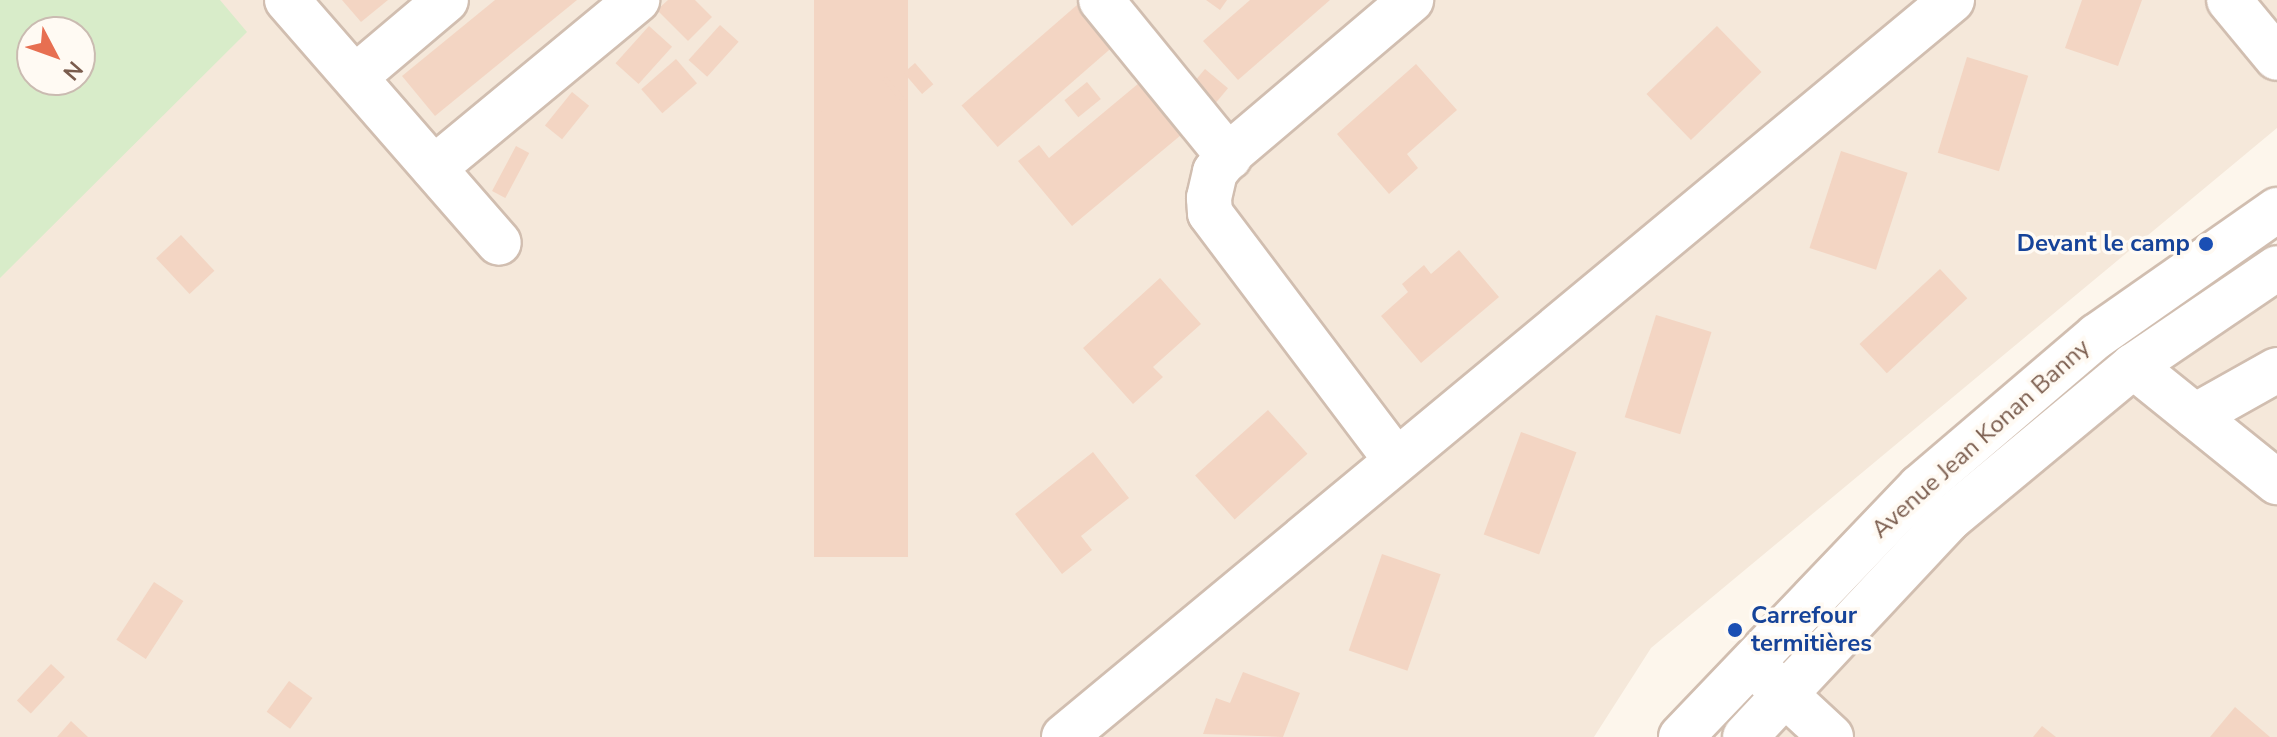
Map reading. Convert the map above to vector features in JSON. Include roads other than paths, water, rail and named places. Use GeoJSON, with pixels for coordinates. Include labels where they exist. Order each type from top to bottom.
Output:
{"type":"FeatureCollection","features":[{"type":"Feature","properties":{"kind":"street"},"geometry":{"type":"LineString","coordinates":[[287,0],[499,243]]}},
{"type":"Feature","properties":{"kind":"street"},"geometry":{"type":"LineString","coordinates":[[355,77],[446,0]]}},
{"type":"Feature","properties":{"kind":"street"},"geometry":{"type":"LineString","coordinates":[[1101,0],[1229,157]]}},
{"type":"Feature","properties":{"kind":"street"},"geometry":{"type":"LineString","coordinates":[[1396,460],[1210,213],[1210,185],[1229,157],[1411,0]]}},
{"type":"Feature","properties":{"kind":"street"},"geometry":{"type":"LineString","coordinates":[[1064,737],[1952,0]]}},
{"type":"Feature","properties":{"kind":"street"},"geometry":{"type":"LineString","coordinates":[[2229,0],[2277,58]]}},
{"type":"Feature","properties":{"kind":"street"},"geometry":{"type":"LineString","coordinates":[[434,168],[634,1]]}},
{"type":"Feature","properties":{"kind":"street","name":"Avenue Jean Konan Banny"},"geometry":{"type":"LineString","coordinates":[[1681,737],[1749,660],[1944,466],[2097,336],[2277,210]]}},
{"type":"Feature","properties":{"kind":"street","name":"Avenue Jean Konan Banny"},"geometry":{"type":"LineString","coordinates":[[1745,737],[1949,519],[2133,366],[2277,268]]}},
{"type":"Feature","properties":{"kind":"street"},"geometry":{"type":"LineString","coordinates":[[2133,366],[2277,482]]}},
{"type":"Feature","properties":{"kind":"street"},"geometry":{"type":"LineString","coordinates":[[2195,416],[2277,370]]}},
{"type":"Feature","properties":{"kind":"street"},"geometry":{"type":"LineString","coordinates":[[1749,660],[1831,737]]}},
{"type":"Feature","properties":{"kind":"place","name":"Devant le camp"},"geometry":{"type":"Point","coordinates":[2206,244]}},
{"type":"Feature","properties":{"kind":"place","name":"Carrefour termitières"},"geometry":{"type":"Point","coordinates":[1735,630]}}]}
